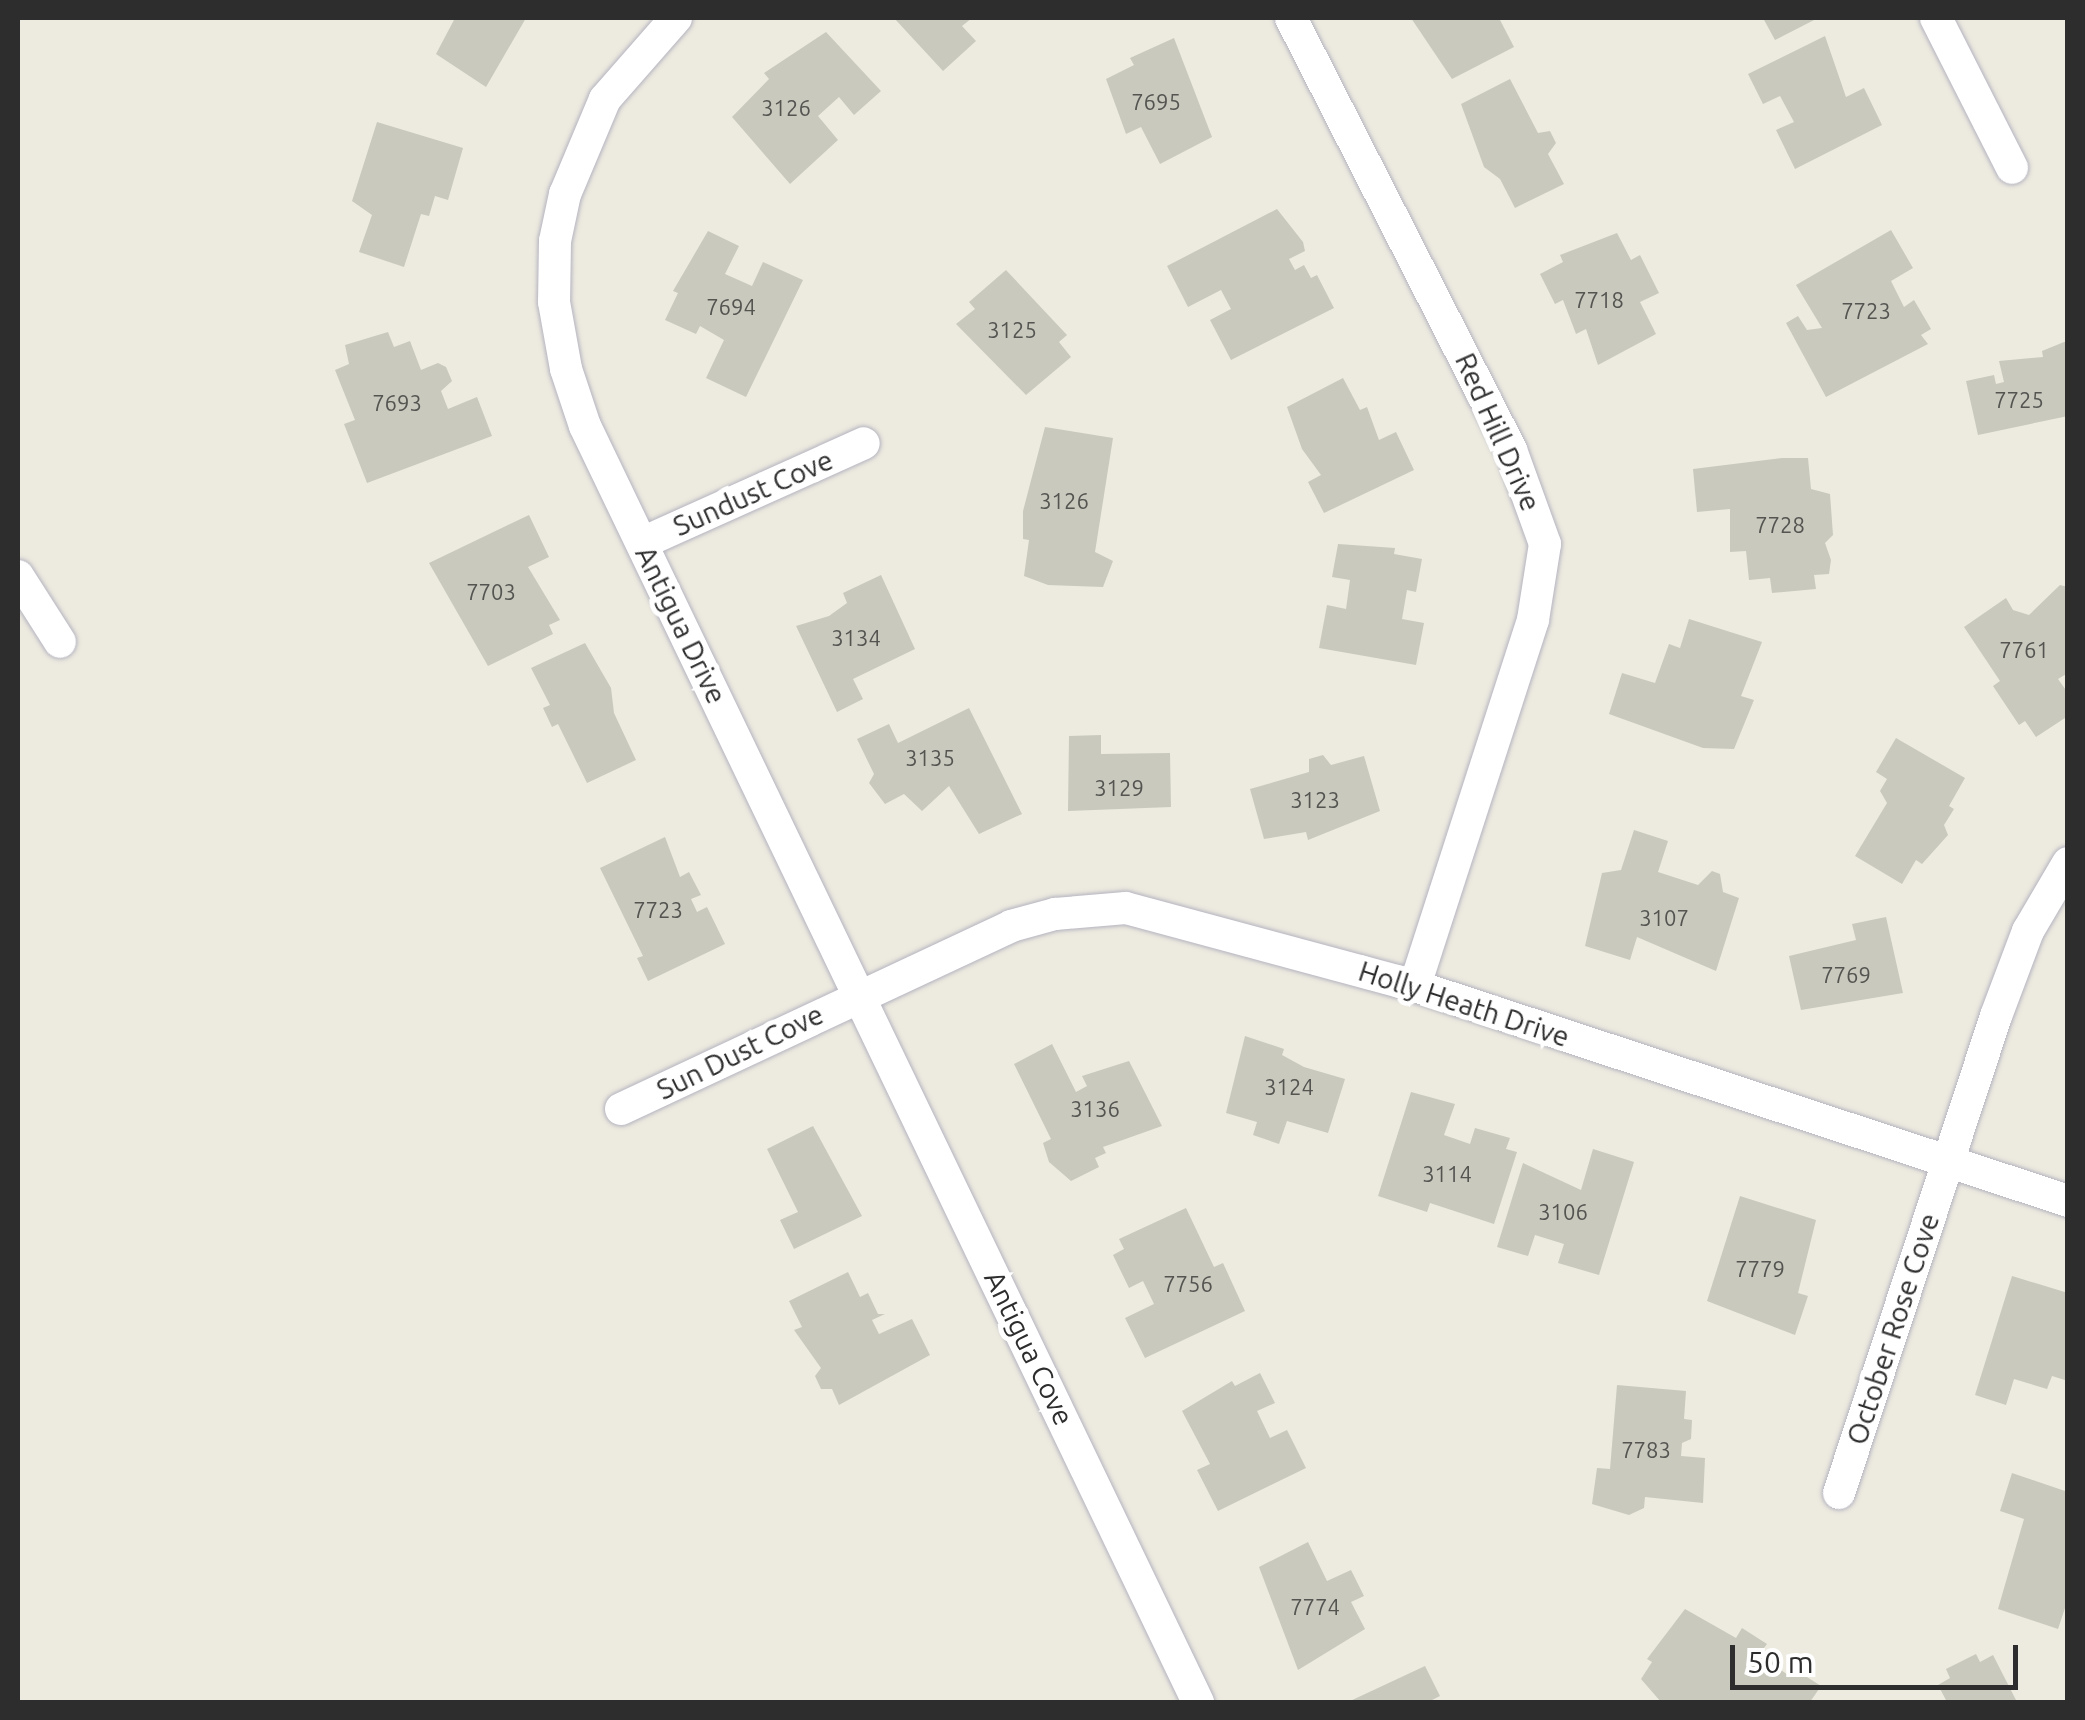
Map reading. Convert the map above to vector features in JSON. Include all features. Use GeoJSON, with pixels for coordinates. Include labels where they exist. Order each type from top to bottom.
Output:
{"type":"FeatureCollection","features":[{"type":"Feature","properties":{"kind":"street","name":"Antigua Drive"},"geometry":{"type":"LineString","coordinates":[[676,18],[605,99],[582,143],[555,241],[554,302],[566,369],[642,544],[859,994]]}},
{"type":"Feature","properties":{"kind":"street","name":"Red Hill Drive"},"geometry":{"type":"LineString","coordinates":[[1291,18],[1511,450],[1545,544],[1533,620],[1415,986]]}},
{"type":"Feature","properties":{"kind":"street"},"geometry":{"type":"LineString","coordinates":[[1936,18],[2012,168]]}},
{"type":"Feature","properties":{"kind":"street","name":"Sundust Cove"},"geometry":{"type":"LineString","coordinates":[[642,544],[864,442]]}},
{"type":"Feature","properties":{"kind":"street"},"geometry":{"type":"LineString","coordinates":[[18,576],[60,642]]}},
{"type":"Feature","properties":{"kind":"street","name":"October Rose Cove"},"geometry":{"type":"LineString","coordinates":[[1839,1493],[1946,1165],[2028,931],[2068,863]]}},
{"type":"Feature","properties":{"kind":"street","name":"Holly Heath Drive"},"geometry":{"type":"LineString","coordinates":[[859,994],[1011,926],[1055,914],[1126,908],[1415,986],[1946,1165],[2068,1200]]}},
{"type":"Feature","properties":{"kind":"street","name":"Sun Dust Cove"},"geometry":{"type":"LineString","coordinates":[[621,1109],[859,994]]}},
{"type":"Feature","properties":{"kind":"street","name":"Antigua Cove"},"geometry":{"type":"LineString","coordinates":[[859,994],[1198,1702]]}},
{"type":"Feature","properties":{"kind":"building"},"geometry":{"type":"Polygon","coordinates":[[[455,18],[526,18],[486,87],[436,54],[455,18]]]}},
{"type":"Feature","properties":{"kind":"building"},"geometry":{"type":"Polygon","coordinates":[[[894,18],[972,18],[962,26],[976,41],[943,71],[894,18]]]}},
{"type":"Feature","properties":{"kind":"building"},"geometry":{"type":"Polygon","coordinates":[[[1411,18],[1499,18],[1514,47],[1452,79],[1411,18]]]}},
{"type":"Feature","properties":{"kind":"building"},"geometry":{"type":"Polygon","coordinates":[[[1763,18],[1818,18],[1775,40],[1763,18]]]}},
{"type":"Feature","properties":{"kind":"building"},"geometry":{"type":"Polygon","coordinates":[[[826,32],[881,91],[854,115],[839,97],[818,116],[838,140],[790,184],[732,117],[769,79],[764,73],[826,32]]]}},
{"type":"Feature","properties":{"kind":"building"},"geometry":{"type":"Polygon","coordinates":[[[1825,36],[1846,97],[1864,88],[1882,125],[1795,169],[1776,130],[1794,122],[1780,96],[1763,104],[1748,74],[1825,36]]]}},
{"type":"Feature","properties":{"kind":"building"},"geometry":{"type":"Polygon","coordinates":[[[1174,38],[1212,137],[1160,164],[1141,127],[1126,134],[1106,79],[1134,65],[1130,58],[1174,38]]]}},
{"type":"Feature","properties":{"kind":"building"},"geometry":{"type":"Polygon","coordinates":[[[1510,79],[1538,133],[1550,131],[1556,143],[1548,154],[1564,184],[1515,208],[1500,179],[1484,167],[1461,104],[1510,79]]]}},
{"type":"Feature","properties":{"kind":"building"},"geometry":{"type":"Polygon","coordinates":[[[377,122],[463,148],[448,200],[435,196],[429,216],[421,214],[404,267],[359,252],[372,215],[352,201],[377,122]]]}},
{"type":"Feature","properties":{"kind":"building"},"geometry":{"type":"Polygon","coordinates":[[[1277,209],[1303,242],[1305,251],[1289,259],[1295,270],[1304,265],[1311,278],[1317,275],[1334,308],[1231,360],[1210,320],[1231,309],[1221,290],[1188,307],[1167,266],[1277,209]]]}},
{"type":"Feature","properties":{"kind":"building"},"geometry":{"type":"Polygon","coordinates":[[[1891,230],[1913,268],[1891,281],[1904,307],[1914,300],[1931,329],[1921,335],[1928,344],[1826,397],[1786,323],[1798,316],[1807,330],[1822,328],[1796,285],[1891,230]]]}},
{"type":"Feature","properties":{"kind":"building"},"geometry":{"type":"Polygon","coordinates":[[[708,231],[739,246],[725,274],[752,286],[763,262],[803,280],[746,397],[706,378],[724,340],[700,326],[696,334],[665,320],[678,293],[673,291],[708,231]]]}},
{"type":"Feature","properties":{"kind":"building"},"geometry":{"type":"Polygon","coordinates":[[[1617,233],[1631,260],[1640,255],[1659,293],[1640,302],[1656,334],[1598,365],[1586,329],[1576,334],[1563,300],[1555,304],[1540,274],[1563,262],[1560,255],[1617,233]]]}},
{"type":"Feature","properties":{"kind":"building"},"geometry":{"type":"Polygon","coordinates":[[[1006,270],[1067,335],[1059,342],[1071,357],[1026,395],[956,324],[975,309],[969,302],[1006,270]]]}},
{"type":"Feature","properties":{"kind":"building"},"geometry":{"type":"Polygon","coordinates":[[[388,332],[394,347],[410,341],[421,370],[438,363],[446,367],[452,381],[441,391],[448,409],[477,397],[492,436],[367,483],[344,424],[355,420],[335,370],[349,364],[345,345],[388,332]]]}},
{"type":"Feature","properties":{"kind":"building"},"geometry":{"type":"Polygon","coordinates":[[[2068,342],[2068,416],[1978,435],[1966,381],[1994,375],[1996,384],[2004,382],[1999,361],[2043,357],[2042,351],[2068,342]]]}},
{"type":"Feature","properties":{"kind":"building"},"geometry":{"type":"Polygon","coordinates":[[[1343,378],[1360,410],[1367,407],[1379,440],[1396,432],[1414,470],[1324,513],[1308,482],[1321,475],[1302,449],[1287,407],[1343,378]]]}},
{"type":"Feature","properties":{"kind":"building"},"geometry":{"type":"Polygon","coordinates":[[[1045,427],[1113,438],[1095,552],[1113,561],[1103,587],[1048,585],[1024,576],[1029,540],[1023,539],[1023,511],[1045,427]]]}},
{"type":"Feature","properties":{"kind":"building"},"geometry":{"type":"Polygon","coordinates":[[[1808,458],[1811,489],[1830,494],[1833,535],[1825,543],[1831,560],[1829,574],[1814,575],[1816,589],[1772,593],[1770,578],[1749,580],[1746,551],[1730,552],[1730,509],[1697,512],[1693,469],[1808,458]]]}},
{"type":"Feature","properties":{"kind":"building"},"geometry":{"type":"Polygon","coordinates":[[[529,515],[549,557],[528,567],[560,620],[549,625],[553,634],[488,666],[429,563],[529,515]]]}},
{"type":"Feature","properties":{"kind":"building"},"geometry":{"type":"Polygon","coordinates":[[[1338,544],[1395,548],[1394,554],[1422,559],[1416,592],[1407,590],[1402,619],[1424,623],[1416,665],[1319,648],[1327,605],[1346,609],[1350,580],[1332,577],[1338,544]]]}},
{"type":"Feature","properties":{"kind":"building"},"geometry":{"type":"Polygon","coordinates":[[[881,575],[915,649],[853,679],[863,699],[837,712],[796,626],[829,616],[847,603],[843,593],[881,575]]]}},
{"type":"Feature","properties":{"kind":"building"},"geometry":{"type":"Polygon","coordinates":[[[2060,585],[2068,587],[2068,673],[2058,679],[2068,693],[2068,716],[2036,737],[2025,721],[2019,725],[1993,686],[2000,681],[1964,627],[2006,598],[2013,610],[2029,615],[2060,585]]]}},
{"type":"Feature","properties":{"kind":"building"},"geometry":{"type":"Polygon","coordinates":[[[1689,619],[1762,642],[1741,696],[1754,700],[1734,749],[1703,748],[1609,714],[1622,673],[1655,683],[1669,644],[1680,648],[1689,619]]]}},
{"type":"Feature","properties":{"kind":"building"},"geometry":{"type":"Polygon","coordinates":[[[585,643],[611,688],[614,713],[636,760],[587,783],[558,724],[552,727],[543,708],[550,705],[531,668],[585,643]]]}},
{"type":"Feature","properties":{"kind":"building"},"geometry":{"type":"Polygon","coordinates":[[[969,708],[1022,814],[979,834],[949,786],[922,811],[904,794],[885,804],[869,783],[874,774],[857,739],[889,724],[898,743],[969,708]]]}},
{"type":"Feature","properties":{"kind":"building"},"geometry":{"type":"Polygon","coordinates":[[[1101,735],[1101,754],[1170,753],[1171,807],[1068,811],[1069,736],[1101,735]]]}},
{"type":"Feature","properties":{"kind":"building"},"geometry":{"type":"Polygon","coordinates":[[[1896,738],[1965,778],[1949,806],[1954,809],[1944,825],[1948,835],[1922,864],[1916,860],[1902,884],[1855,856],[1887,803],[1880,791],[1887,779],[1876,772],[1896,738]]]}},
{"type":"Feature","properties":{"kind":"building"},"geometry":{"type":"Polygon","coordinates":[[[1323,755],[1331,765],[1364,756],[1380,811],[1308,840],[1306,832],[1264,839],[1250,789],[1309,772],[1309,759],[1323,755]]]}},
{"type":"Feature","properties":{"kind":"building"},"geometry":{"type":"Polygon","coordinates":[[[1634,830],[1668,841],[1658,872],[1698,885],[1712,871],[1720,874],[1723,892],[1739,898],[1716,971],[1637,937],[1630,960],[1585,946],[1602,873],[1621,870],[1634,830]]]}},
{"type":"Feature","properties":{"kind":"building"},"geometry":{"type":"Polygon","coordinates":[[[665,837],[680,877],[689,872],[701,895],[691,899],[697,912],[707,907],[725,944],[648,981],[637,958],[643,956],[600,868],[665,837]]]}},
{"type":"Feature","properties":{"kind":"building"},"geometry":{"type":"Polygon","coordinates":[[[1886,917],[1903,993],[1801,1010],[1789,956],[1856,940],[1852,924],[1886,917]]]}},
{"type":"Feature","properties":{"kind":"building"},"geometry":{"type":"Polygon","coordinates":[[[1245,1036],[1284,1049],[1282,1055],[1304,1067],[1345,1079],[1328,1133],[1287,1121],[1279,1144],[1253,1135],[1257,1122],[1226,1113],[1245,1036]]]}},
{"type":"Feature","properties":{"kind":"building"},"geometry":{"type":"Polygon","coordinates":[[[1052,1044],[1076,1092],[1087,1086],[1082,1076],[1129,1061],[1162,1126],[1103,1147],[1106,1153],[1095,1158],[1099,1167],[1071,1181],[1049,1162],[1043,1143],[1051,1139],[1014,1064],[1052,1044]]]}},
{"type":"Feature","properties":{"kind":"building"},"geometry":{"type":"Polygon","coordinates":[[[1411,1092],[1455,1104],[1444,1135],[1470,1144],[1475,1128],[1510,1138],[1506,1149],[1517,1152],[1494,1224],[1430,1203],[1427,1212],[1378,1196],[1411,1092]]]}},
{"type":"Feature","properties":{"kind":"building"},"geometry":{"type":"Polygon","coordinates":[[[813,1126],[862,1216],[794,1249],[780,1220],[798,1212],[767,1149],[813,1126]]]}},
{"type":"Feature","properties":{"kind":"building"},"geometry":{"type":"Polygon","coordinates":[[[1593,1149],[1634,1162],[1599,1275],[1558,1263],[1564,1244],[1535,1235],[1528,1256],[1497,1247],[1523,1163],[1581,1190],[1593,1149]]]}},
{"type":"Feature","properties":{"kind":"building"},"geometry":{"type":"Polygon","coordinates":[[[1740,1196],[1816,1220],[1798,1293],[1808,1296],[1795,1335],[1707,1301],[1740,1196]]]}},
{"type":"Feature","properties":{"kind":"building"},"geometry":{"type":"Polygon","coordinates":[[[1186,1208],[1214,1267],[1223,1263],[1245,1311],[1145,1358],[1125,1318],[1154,1304],[1143,1281],[1129,1288],[1113,1255],[1124,1249],[1119,1239],[1186,1208]]]}},
{"type":"Feature","properties":{"kind":"building"},"geometry":{"type":"Polygon","coordinates":[[[848,1272],[860,1297],[868,1293],[878,1314],[885,1314],[872,1320],[879,1334],[912,1319],[930,1355],[839,1405],[832,1389],[821,1389],[815,1376],[821,1368],[794,1330],[802,1327],[789,1301],[848,1272]]]}},
{"type":"Feature","properties":{"kind":"building"},"geometry":{"type":"Polygon","coordinates":[[[2012,1276],[2068,1293],[2068,1381],[2052,1376],[2047,1389],[2014,1379],[2006,1405],[1975,1395],[2012,1276]]]}},
{"type":"Feature","properties":{"kind":"building"},"geometry":{"type":"Polygon","coordinates":[[[1260,1373],[1275,1403],[1257,1411],[1270,1438],[1287,1430],[1306,1468],[1218,1511],[1197,1470],[1210,1464],[1182,1411],[1232,1381],[1235,1386],[1260,1373]]]}},
{"type":"Feature","properties":{"kind":"building"},"geometry":{"type":"Polygon","coordinates":[[[1617,1385],[1686,1391],[1684,1419],[1692,1420],[1691,1439],[1682,1443],[1681,1456],[1705,1458],[1703,1503],[1645,1497],[1644,1508],[1629,1515],[1592,1504],[1597,1468],[1610,1469],[1617,1385]]]}},
{"type":"Feature","properties":{"kind":"building"},"geometry":{"type":"Polygon","coordinates":[[[2012,1473],[2068,1492],[2068,1599],[2058,1629],[1998,1609],[2024,1519],[2000,1511],[2012,1473]]]}},
{"type":"Feature","properties":{"kind":"building"},"geometry":{"type":"Polygon","coordinates":[[[1308,1542],[1327,1581],[1351,1570],[1364,1596],[1351,1602],[1365,1629],[1298,1670],[1259,1567],[1308,1542]]]}},
{"type":"Feature","properties":{"kind":"building"},"geometry":{"type":"Polygon","coordinates":[[[1685,1609],[1736,1638],[1742,1628],[1767,1644],[1761,1652],[1781,1670],[1788,1675],[1793,1668],[1821,1686],[1810,1702],[1661,1702],[1641,1679],[1652,1662],[1647,1659],[1685,1609]]]}},
{"type":"Feature","properties":{"kind":"building"},"geometry":{"type":"Polygon","coordinates":[[[1976,1654],[1980,1662],[1993,1655],[2017,1702],[1947,1702],[1938,1685],[1950,1678],[1946,1669],[1976,1654]]]}},
{"type":"Feature","properties":{"kind":"building"},"geometry":{"type":"Polygon","coordinates":[[[1425,1666],[1440,1696],[1428,1702],[1348,1702],[1425,1666]]]}}]}
